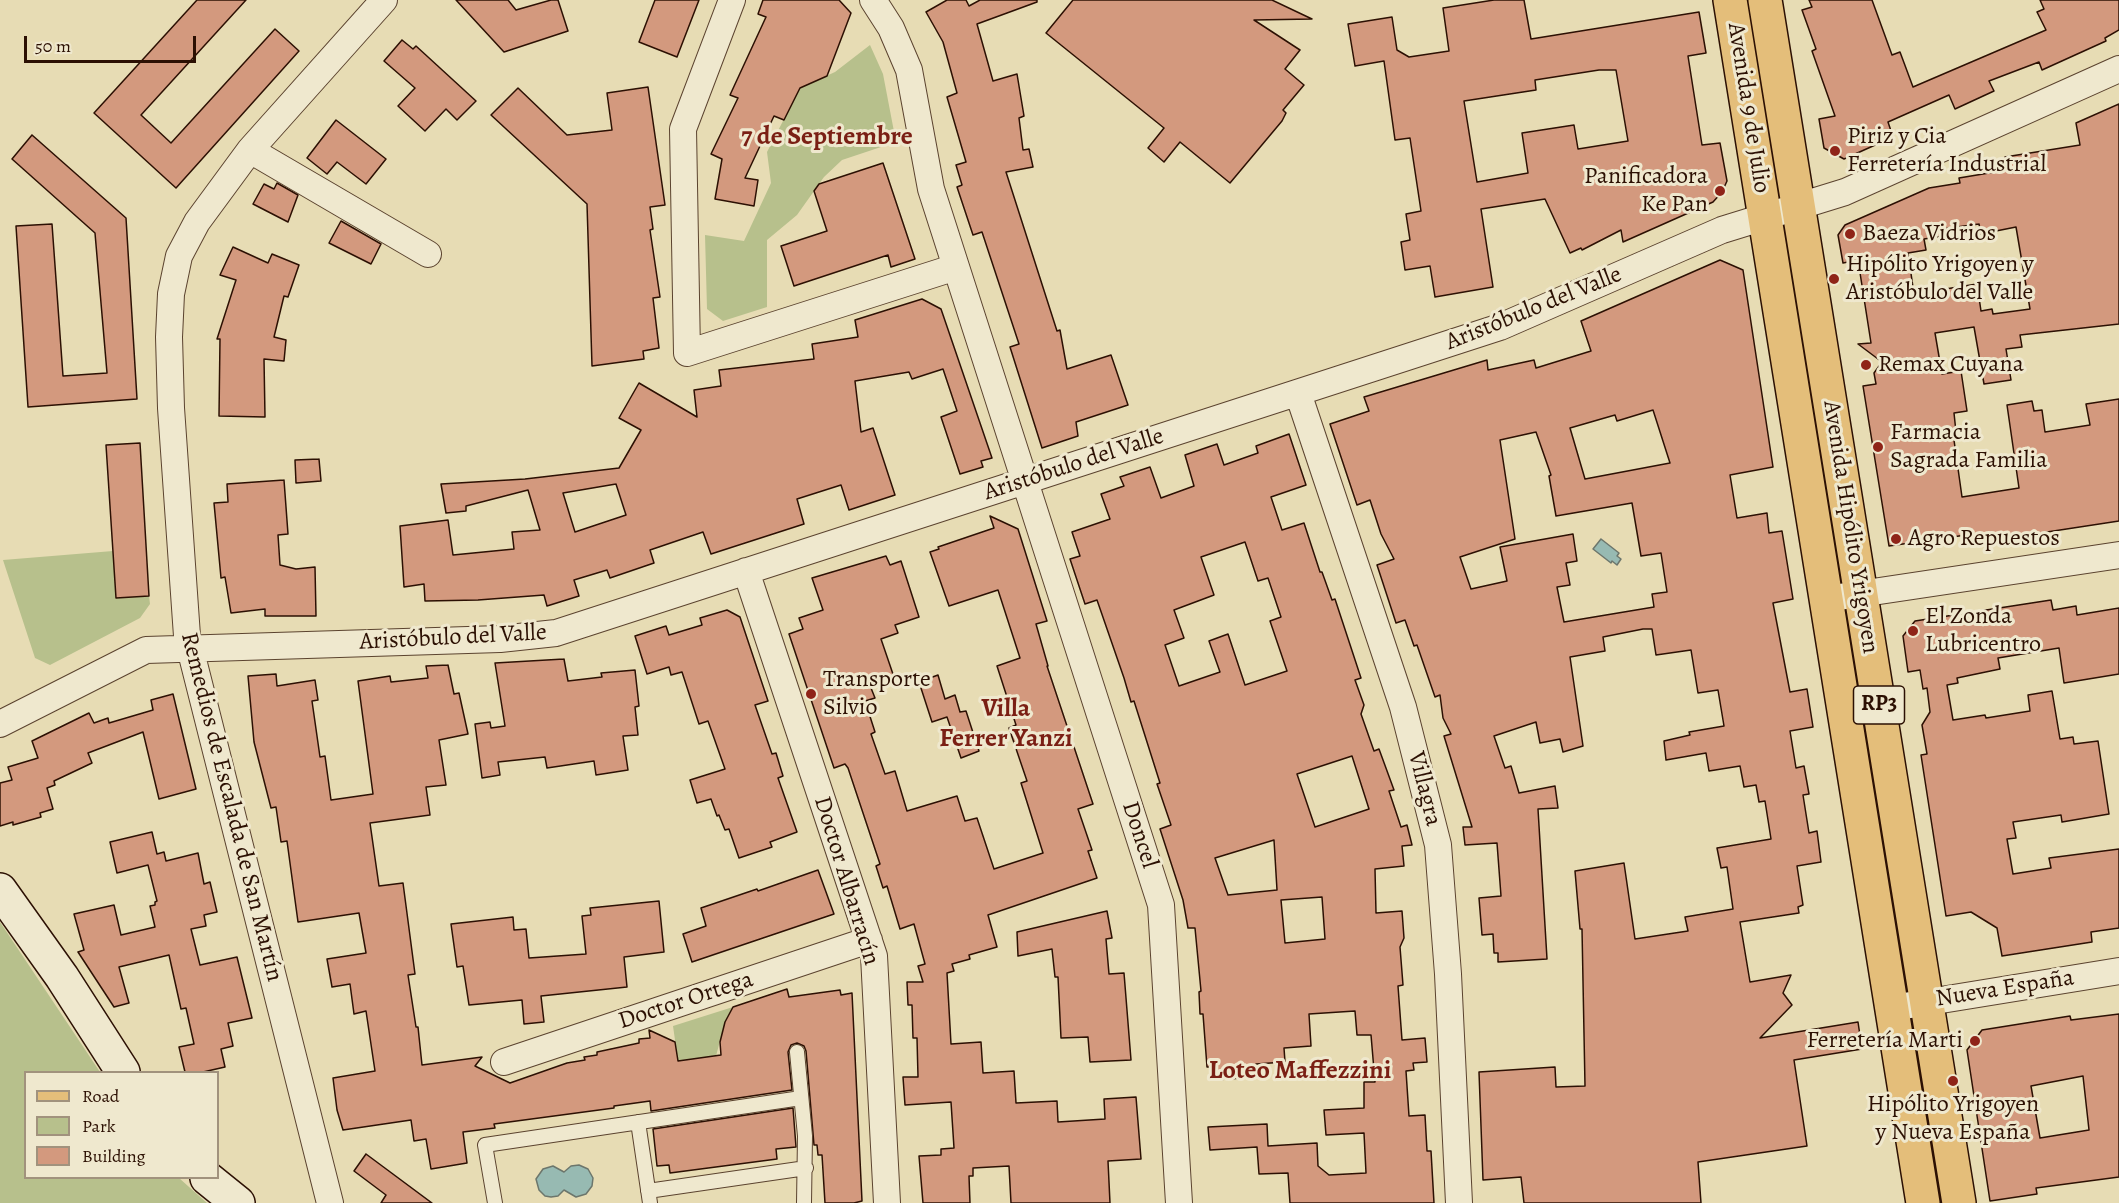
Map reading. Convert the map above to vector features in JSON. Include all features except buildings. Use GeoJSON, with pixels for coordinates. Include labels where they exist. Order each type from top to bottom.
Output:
{"type":"FeatureCollection","features":[{"type":"Feature","properties":{"kind":"main road","name":"Avenida 9 de Julio"},"geometry":{"type":"LineString","coordinates":[[1730,0],[1765,217]]}},
{"type":"Feature","properties":{"kind":"main road","name":"Avenida 9 de Julio"},"geometry":{"type":"LineString","coordinates":[[1765,0],[1798,206]]}},
{"type":"Feature","properties":{"kind":"main road","name":"Avenida Hipólito Yrigoyen"},"geometry":{"type":"LineString","coordinates":[[1798,206],[1959,1203]]}},
{"type":"Feature","properties":{"kind":"main road","name":"Avenida Hipólito Yrigoyen"},"geometry":{"type":"LineString","coordinates":[[1765,217],[1923,1203]]}},
{"type":"Feature","properties":{"kind":"street","name":"Remedios de Escalada de San Martín"},"geometry":{"type":"LineString","coordinates":[[309,1203],[315,1196],[327,1191],[187,636],[171,408],[169,337],[171,294],[180,256],[197,222],[250,150],[384,0]]}},
{"type":"Feature","properties":{"kind":"street"},"geometry":{"type":"LineString","coordinates":[[732,0],[683,129],[687,353],[956,267]]}},
{"type":"Feature","properties":{"kind":"street","name":"Doncel"},"geometry":{"type":"LineString","coordinates":[[873,0],[891,28],[909,70],[931,189],[1161,905],[1179,1203]]}},
{"type":"Feature","properties":{"kind":"street","name":"Aristóbulo del Valle"},"geometry":{"type":"LineString","coordinates":[[0,724],[146,650],[500,639],[556,633],[1500,327],[1722,230],[1845,192],[2119,69]]}},
{"type":"Feature","properties":{"kind":"street"},"geometry":{"type":"LineString","coordinates":[[250,150],[428,254]]}},
{"type":"Feature","properties":{"kind":"street","name":"Villagra"},"geometry":{"type":"LineString","coordinates":[[1298,393],[1403,707],[1438,845],[1448,974],[1459,1203]]}},
{"type":"Feature","properties":{"kind":"street"},"geometry":{"type":"LineString","coordinates":[[1826,599],[2119,555]]}},
{"type":"Feature","properties":{"kind":"street","name":"Doctor Albarracín"},"geometry":{"type":"LineString","coordinates":[[746,571],[874,956],[887,1203]]}},
{"type":"Feature","properties":{"kind":"street"},"geometry":{"type":"LineString","coordinates":[[0,890],[33,934],[122,1071]]}},
{"type":"Feature","properties":{"kind":"street","name":"Doctor Ortega"},"geometry":{"type":"LineString","coordinates":[[504,1062],[868,940]]}},
{"type":"Feature","properties":{"kind":"street","name":"Nueva España"},"geometry":{"type":"LineString","coordinates":[[1892,1008],[2119,971]]}},
{"type":"Feature","properties":{"kind":"street"},"geometry":{"type":"LineString","coordinates":[[208,1179],[238,1203]]}},
{"type":"Feature","properties":{"kind":"lane"},"geometry":{"type":"LineString","coordinates":[[797,1052],[805,1136],[804,1203]]}},
{"type":"Feature","properties":{"kind":"lane"},"geometry":{"type":"LineString","coordinates":[[495,1203],[485,1145],[801,1098]]}},
{"type":"Feature","properties":{"kind":"lane"},"geometry":{"type":"LineString","coordinates":[[638,1122],[649,1197],[806,1168]]}},
{"type":"Feature","properties":{"kind":"green space"},"geometry":{"type":"Polygon","coordinates":[[[870,45],[883,74],[896,142],[842,160],[824,177],[797,215],[767,240],[767,307],[723,321],[707,309],[705,235],[744,241],[771,183],[767,152],[800,88],[835,72],[870,45]]]}},
{"type":"Feature","properties":{"kind":"green space"},"geometry":{"type":"Polygon","coordinates":[[[1791,253],[1836,535],[1834,536],[1832,536],[1787,254],[1791,253]]]}},
{"type":"Feature","properties":{"kind":"green space"},"geometry":{"type":"Polygon","coordinates":[[[113,551],[116,598],[149,596],[150,604],[140,618],[50,665],[35,658],[3,560],[113,551]]]}},
{"type":"Feature","properties":{"kind":"green space"},"geometry":{"type":"Polygon","coordinates":[[[1856,660],[1901,945],[1900,946],[1852,661],[1856,660]]]}},
{"type":"Feature","properties":{"kind":"green space"},"geometry":{"type":"Polygon","coordinates":[[[0,922],[99,1071],[24,1071],[24,1179],[180,1179],[207,1203],[0,1203],[0,922]]]}},
{"type":"Feature","properties":{"kind":"green space"},"geometry":{"type":"Polygon","coordinates":[[[733,1007],[725,1022],[716,1056],[678,1061],[673,1026],[733,1007]]]}},
{"type":"Feature","properties":{"kind":"green space"},"geometry":{"type":"Polygon","coordinates":[[[1916,1057],[1919,1057],[1940,1185],[1938,1187],[1936,1186],[1916,1057]]]}},
{"type":"Feature","properties":{"kind":"water"},"geometry":{"type":"Polygon","coordinates":[[[1601,539],[1619,553],[1617,556],[1621,559],[1617,565],[1593,549],[1601,539]]]}},
{"type":"Feature","properties":{"kind":"water"},"geometry":{"type":"Polygon","coordinates":[[[579,1165],[588,1169],[593,1178],[592,1186],[586,1194],[576,1197],[564,1190],[558,1196],[551,1197],[545,1196],[539,1190],[536,1179],[543,1169],[553,1166],[564,1172],[571,1166],[579,1165]]]}},
{"type":"Feature","properties":{"kind":"place","name":"Piriz y Cia Ferretería Industrial"},"geometry":{"type":"Point","coordinates":[1835,151]}},
{"type":"Feature","properties":{"kind":"place","name":"Panificadora Ke Pan"},"geometry":{"type":"Point","coordinates":[1720,191]}},
{"type":"Feature","properties":{"kind":"place","name":"Baeza Vidrios"},"geometry":{"type":"Point","coordinates":[1850,234]}},
{"type":"Feature","properties":{"kind":"place","name":"Hipólito Yrigoyen y Aristóbulo del Valle"},"geometry":{"type":"Point","coordinates":[1834,279]}},
{"type":"Feature","properties":{"kind":"place","name":"Remax Cuyana"},"geometry":{"type":"Point","coordinates":[1866,365]}},
{"type":"Feature","properties":{"kind":"place","name":"Farmacia Sagrada Familia"},"geometry":{"type":"Point","coordinates":[1878,447]}},
{"type":"Feature","properties":{"kind":"place","name":"Agro Repuestos"},"geometry":{"type":"Point","coordinates":[1896,539]}},
{"type":"Feature","properties":{"kind":"place","name":"El Zonda Lubricentro"},"geometry":{"type":"Point","coordinates":[1913,631]}},
{"type":"Feature","properties":{"kind":"place","name":"Transporte Silvio"},"geometry":{"type":"Point","coordinates":[811,694]}},
{"type":"Feature","properties":{"kind":"place","name":"Ferretería Marti"},"geometry":{"type":"Point","coordinates":[1975,1041]}},
{"type":"Feature","properties":{"kind":"place","name":"Hipólito Yrigoyen y Nueva España"},"geometry":{"type":"Point","coordinates":[1953,1081]}},
{"type":"Feature","properties":{"kind":"district","name":"7 de Septiembre"},"geometry":{"type":"Point","coordinates":[827,138]}},
{"type":"Feature","properties":{"kind":"district","name":"Villa Ferrer Yanzi"},"geometry":{"type":"Point","coordinates":[1006,725]}},
{"type":"Feature","properties":{"kind":"district","name":"Loteo Maffezzini"},"geometry":{"type":"Point","coordinates":[1300,1072]}}]}
